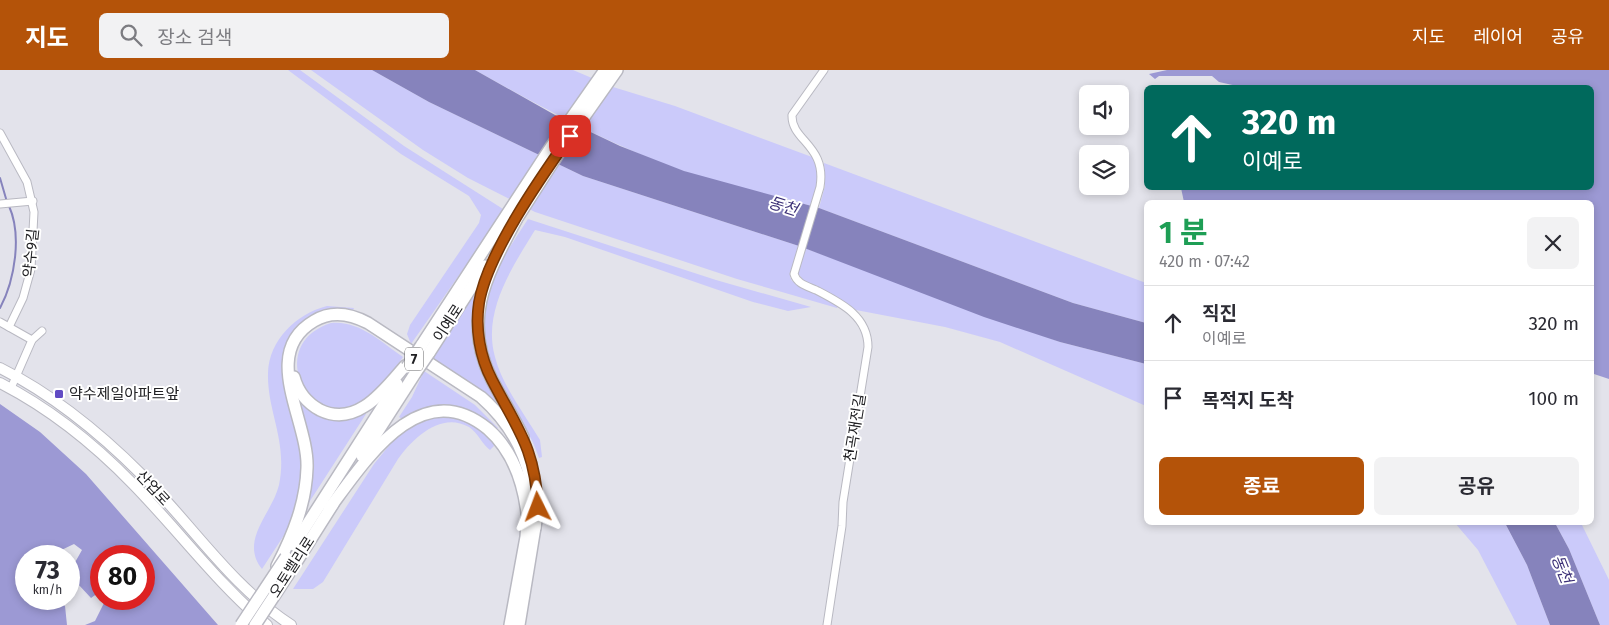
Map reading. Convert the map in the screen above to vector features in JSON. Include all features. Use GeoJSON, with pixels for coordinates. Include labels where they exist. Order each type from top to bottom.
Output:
{"type":"FeatureCollection","features":[{"type":"Feature","properties":{"kind":"highway","name":"이예로"},"geometry":{"type":"LineString","coordinates":[[511,218],[551,147],[605,70]]}},
{"type":"Feature","properties":{"kind":"highway","name":"이예로"},"geometry":{"type":"LineString","coordinates":[[409,368],[425,349],[511,218],[617,70]]}},
{"type":"Feature","properties":{"kind":"highway"},"geometry":{"type":"LineString","coordinates":[[511,218],[484,285],[477,331],[484,362],[514,418],[531,456],[536,483],[535,528],[519,625]]}},
{"type":"Feature","properties":{"kind":"highway"},"geometry":{"type":"LineString","coordinates":[[288,558],[300,512],[307,470],[306,443],[288,380],[288,356],[304,328],[315,320],[336,314],[348,314],[368,322],[481,397],[493,407],[511,430],[527,462],[535,498],[535,528]]}},
{"type":"Feature","properties":{"kind":"highway","name":"7"},"geometry":{"type":"LineString","coordinates":[[409,368],[362,409],[344,415],[326,413],[308,402],[297,388],[294,369],[297,347],[303,338],[317,326],[335,320],[346,320],[366,328],[476,401],[499,423],[521,462],[528,497],[528,517],[510,625]]}},
{"type":"Feature","properties":{"kind":"highway"},"geometry":{"type":"LineString","coordinates":[[288,558],[409,368]]}},
{"type":"Feature","properties":{"kind":"highway"},"geometry":{"type":"LineString","coordinates":[[329,509],[409,368]]}},
{"type":"Feature","properties":{"kind":"highway"},"geometry":{"type":"LineString","coordinates":[[329,509],[357,472],[391,434],[416,417],[443,410],[470,416],[501,443],[520,478],[528,517]]}},
{"type":"Feature","properties":{"kind":"highway","name":"오토밸리로"},"geometry":{"type":"LineString","coordinates":[[241,625],[288,558],[329,509]]}},
{"type":"Feature","properties":{"kind":"highway","name":"오토밸리로"},"geometry":{"type":"LineString","coordinates":[[255,625],[288,558]]}},
{"type":"Feature","properties":{"kind":"main road","name":"산업로"},"geometry":{"type":"LineString","coordinates":[[0,368],[17,376],[103,438],[142,475],[248,592],[291,625]]}},
{"type":"Feature","properties":{"kind":"main road","name":"산업로"},"geometry":{"type":"LineString","coordinates":[[0,383],[11,388],[56,418],[133,484],[221,584],[267,625]]}},
{"type":"Feature","properties":{"kind":"street","name":"천곡재전길"},"geometry":{"type":"LineString","coordinates":[[824,70],[792,115],[793,125],[818,156],[821,174],[820,187],[794,268],[794,274],[798,281],[855,314],[864,324],[868,338],[867,359],[843,502],[842,526],[827,625]]}},
{"type":"Feature","properties":{"kind":"street","name":"약수9길"},"geometry":{"type":"LineString","coordinates":[[0,133],[27,182],[33,201],[32,268],[23,298],[4,324],[32,340]]}},
{"type":"Feature","properties":{"kind":"street"},"geometry":{"type":"LineString","coordinates":[[3,204],[33,201]]}},
{"type":"Feature","properties":{"kind":"street"},"geometry":{"type":"LineString","coordinates":[[11,388],[32,340],[42,331]]}},
{"type":"Feature","properties":{"kind":"shaded area"},"geometry":{"type":"Polygon","coordinates":[[[288,70],[300,70],[404,146],[503,209],[411,344],[407,334],[410,325],[479,223],[481,215],[469,196],[401,154],[288,70]]]}},
{"type":"Feature","properties":{"kind":"shaded area"},"geometry":{"type":"Polygon","coordinates":[[[311,70],[372,70],[429,102],[583,176],[799,246],[1060,342],[1144,363],[1144,405],[1000,342],[945,327],[856,310],[804,281],[793,267],[790,277],[792,281],[838,305],[837,308],[737,279],[535,212],[468,178],[423,150],[311,70]]]}},
{"type":"Feature","properties":{"kind":"shaded area"},"geometry":{"type":"Polygon","coordinates":[[[475,70],[573,70],[613,87],[675,106],[812,157],[817,168],[817,174],[812,206],[715,181],[656,161],[577,125],[475,70]]]}},
{"type":"Feature","properties":{"kind":"shaded area"},"geometry":{"type":"Polygon","coordinates":[[[1167,70],[1609,70],[1609,379],[1594,374],[1594,200],[1184,200],[1181,190],[1594,190],[1594,85],[1232,85],[1219,82],[1212,76],[1159,76],[1155,79],[1149,74],[1167,70]]]}},
{"type":"Feature","properties":{"kind":"shaded area"},"geometry":{"type":"Polygon","coordinates":[[[824,163],[1144,282],[1144,322],[1073,303],[819,208],[825,186],[824,163]]]}},
{"type":"Feature","properties":{"kind":"shaded area"},"geometry":{"type":"Polygon","coordinates":[[[528,219],[716,280],[811,307],[788,311],[753,302],[565,237],[535,230],[509,274],[502,290],[496,306],[492,340],[498,368],[514,400],[540,440],[542,457],[539,458],[528,432],[492,365],[485,342],[483,321],[485,301],[492,281],[501,262],[528,219]]]}},
{"type":"Feature","properties":{"kind":"shaded area"},"geometry":{"type":"Polygon","coordinates":[[[474,293],[477,294],[473,329],[506,416],[432,359],[474,293]]]}},
{"type":"Feature","properties":{"kind":"shaded area"},"geometry":{"type":"Polygon","coordinates":[[[327,306],[354,308],[353,310],[335,310],[318,314],[303,323],[291,336],[294,417],[303,463],[300,497],[290,526],[262,569],[256,558],[254,548],[255,537],[275,496],[279,485],[281,469],[281,454],[269,387],[268,373],[270,361],[273,350],[286,330],[305,315],[327,306]]]}},
{"type":"Feature","properties":{"kind":"shaded area"},"geometry":{"type":"Polygon","coordinates":[[[331,323],[341,323],[360,328],[403,357],[377,392],[366,401],[346,409],[328,408],[313,398],[302,384],[297,367],[300,350],[310,334],[331,323]]]}},
{"type":"Feature","properties":{"kind":"shaded area"},"geometry":{"type":"Polygon","coordinates":[[[424,371],[475,405],[498,428],[494,431],[469,413],[404,420],[399,417],[412,397],[424,371]]]}},
{"type":"Feature","properties":{"kind":"shaded area"},"geometry":{"type":"Polygon","coordinates":[[[301,400],[311,410],[364,412],[366,414],[308,504],[312,456],[308,430],[299,401],[301,400]]]}},
{"type":"Feature","properties":{"kind":"shaded area"},"geometry":{"type":"Polygon","coordinates":[[[0,404],[40,432],[86,474],[148,545],[90,545],[90,597],[80,586],[80,554],[82,550],[80,545],[15,545],[15,610],[65,610],[67,625],[0,625],[0,404]]]}},
{"type":"Feature","properties":{"kind":"shaded area"},"geometry":{"type":"Polygon","coordinates":[[[454,416],[483,431],[492,440],[494,446],[490,450],[472,429],[459,423],[448,422],[438,425],[420,435],[398,459],[323,582],[313,589],[293,589],[374,464],[392,442],[409,427],[430,417],[454,416]]]}},
{"type":"Feature","properties":{"kind":"shaded area"},"geometry":{"type":"Polygon","coordinates":[[[1457,525],[1506,525],[1527,565],[1550,625],[1517,625],[1478,550],[1457,525]]]}},
{"type":"Feature","properties":{"kind":"shaded area"},"geometry":{"type":"Polygon","coordinates":[[[1556,525],[1582,525],[1609,580],[1609,625],[1600,625],[1569,549],[1556,525]]]}},
{"type":"Feature","properties":{"kind":"shaded area"},"geometry":{"type":"Polygon","coordinates":[[[155,553],[218,625],[85,625],[95,621],[100,610],[155,610],[155,553]]]}},
{"type":"Feature","properties":{"kind":"water","name":"동천"},"geometry":{"type":"Polygon","coordinates":[[[372,70],[475,70],[555,115],[620,146],[684,171],[819,208],[1073,303],[1144,322],[1144,363],[1060,342],[984,317],[799,246],[583,176],[429,102],[372,70]]]}},
{"type":"Feature","properties":{"kind":"water","name":"동천"},"geometry":{"type":"Polygon","coordinates":[[[1506,525],[1556,525],[1569,549],[1600,625],[1550,625],[1527,565],[1506,525]]]}},
{"type":"Feature","properties":{"kind":"waterway"},"geometry":{"type":"LineString","coordinates":[[0,178],[7,202]]}},
{"type":"Feature","properties":{"kind":"waterway"},"geometry":{"type":"LineString","coordinates":[[0,308],[10,284],[15,257],[15,230],[9,206]]}},
{"type":"Feature","properties":{"kind":"place","name":"약수제일아파트앞"},"geometry":{"type":"Point","coordinates":[59,394]}},
{"type":"Feature","properties":{"kind":"route"},"geometry":{"type":"LineString","coordinates":[[538,507],[536,483],[529,448],[484,362],[477,331],[479,301],[490,269],[516,220],[570,136]]}}]}
